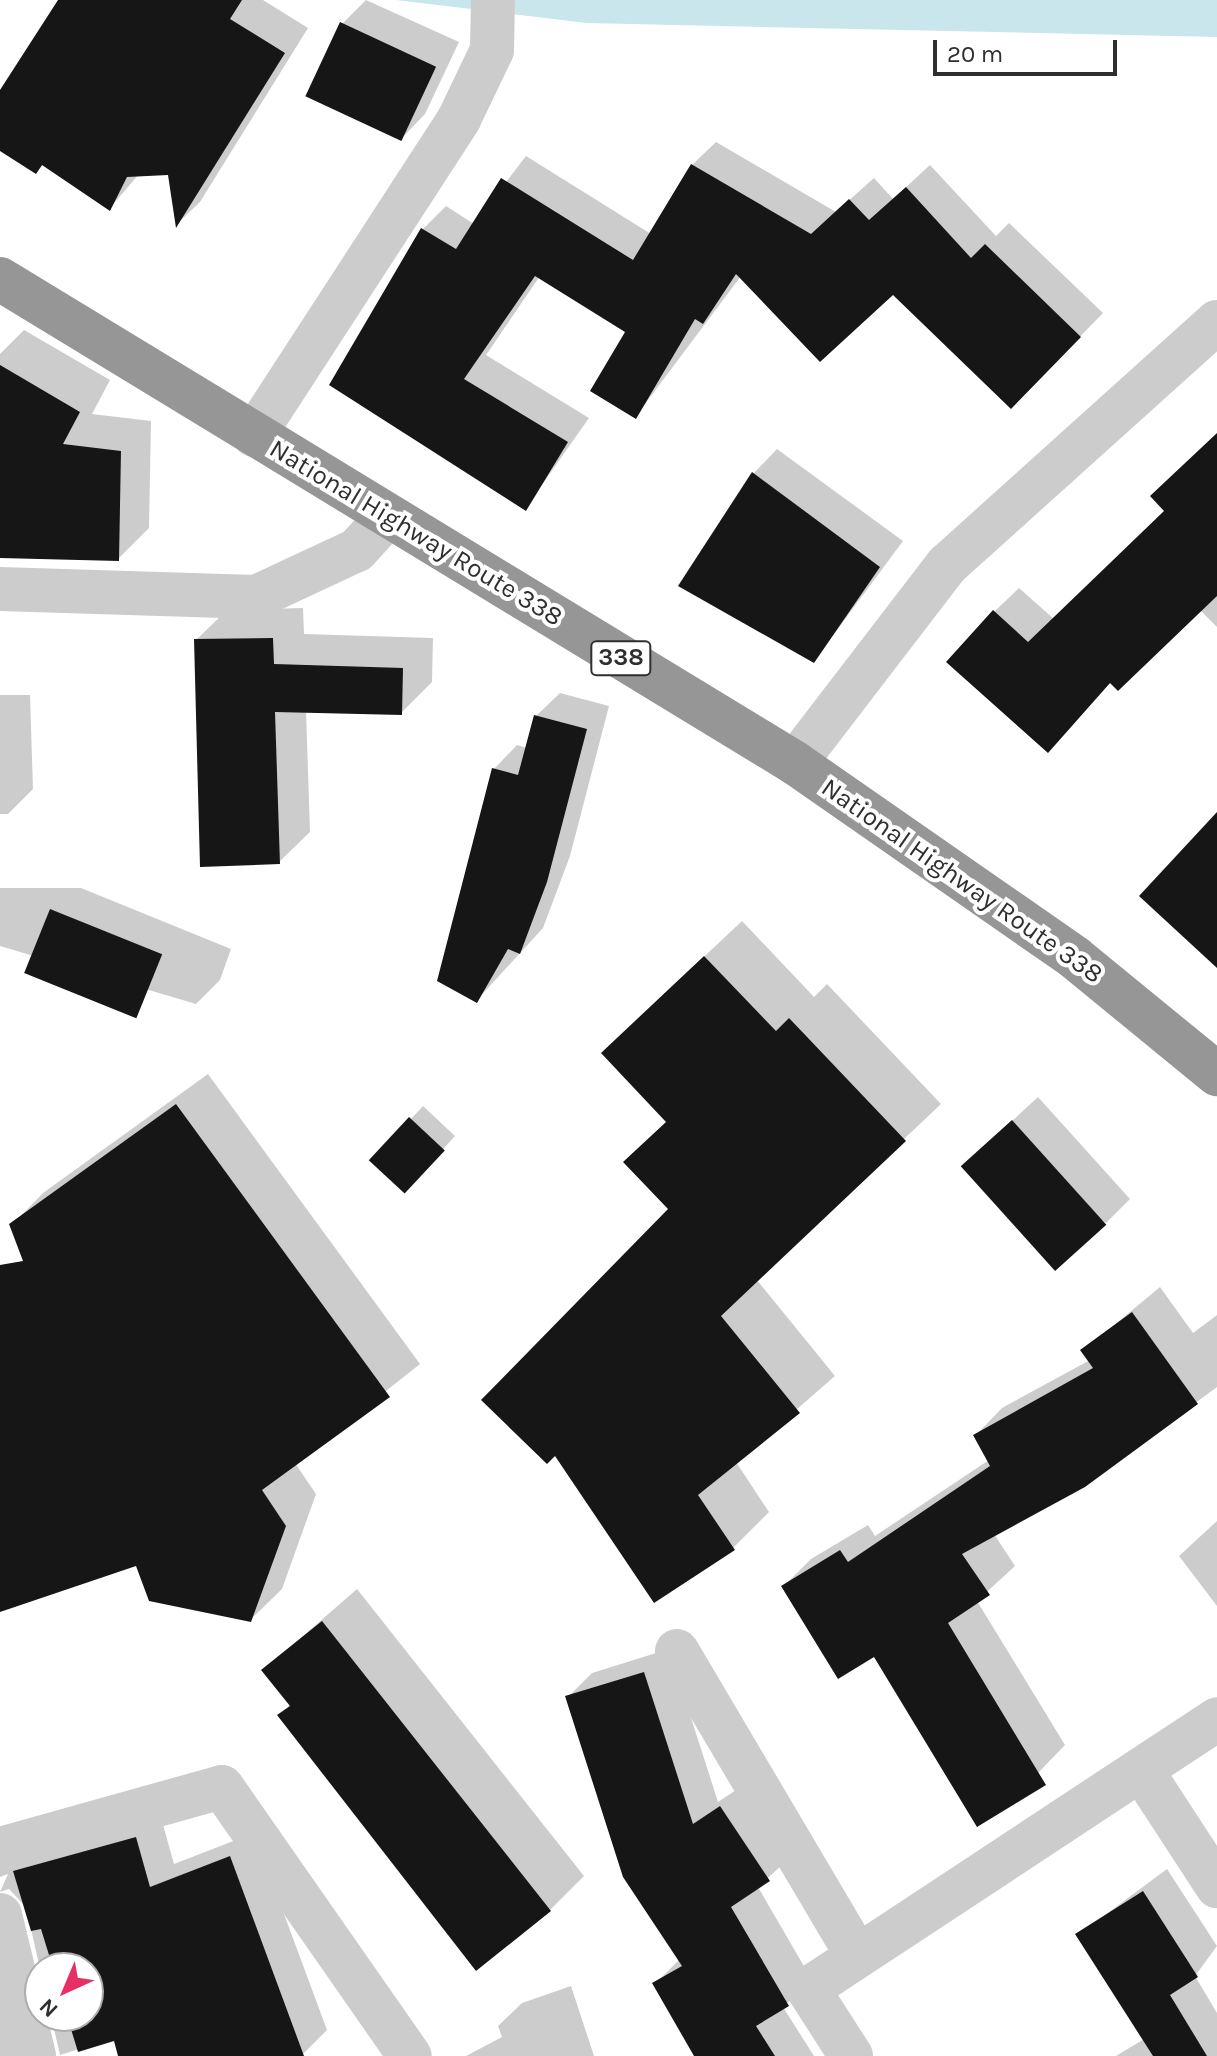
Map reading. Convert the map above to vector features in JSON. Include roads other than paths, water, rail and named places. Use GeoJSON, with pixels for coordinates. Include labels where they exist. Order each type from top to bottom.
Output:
{"type":"FeatureCollection","features":[{"type":"Feature","properties":{"kind":"highway","name":"National Highway Route 338"},"geometry":{"type":"LineString","coordinates":[[0,279],[795,763],[1074,957],[1217,1074]]}},
{"type":"Feature","properties":{"kind":"street"},"geometry":{"type":"LineString","coordinates":[[254,435],[459,119],[492,50],[493,0]]}},
{"type":"Feature","properties":{"kind":"street"},"geometry":{"type":"LineString","coordinates":[[795,763],[947,565],[1217,322]]}},
{"type":"Feature","properties":{"kind":"street"},"geometry":{"type":"LineString","coordinates":[[0,589],[256,597],[357,550],[388,516]]}},
{"type":"Feature","properties":{"kind":"street"},"geometry":{"type":"LineString","coordinates":[[677,1651],[857,1955]]}},
{"type":"Feature","properties":{"kind":"street"},"geometry":{"type":"LineString","coordinates":[[851,2056],[808,1989],[1144,1774],[1217,1719]]}},
{"type":"Feature","properties":{"kind":"street"},"geometry":{"type":"LineString","coordinates":[[1144,1774],[1217,1886]]}},
{"type":"Feature","properties":{"kind":"street"},"geometry":{"type":"LineString","coordinates":[[0,1849],[222,1787],[410,2056]]}},
{"type":"Feature","properties":{"kind":"street"},"geometry":{"type":"LineString","coordinates":[[0,1915],[34,2056]]}},
{"type":"Feature","properties":{"kind":"water"},"geometry":{"type":"Polygon","coordinates":[[[396,0],[1217,0],[1217,37],[586,23],[396,0]]]}}]}
